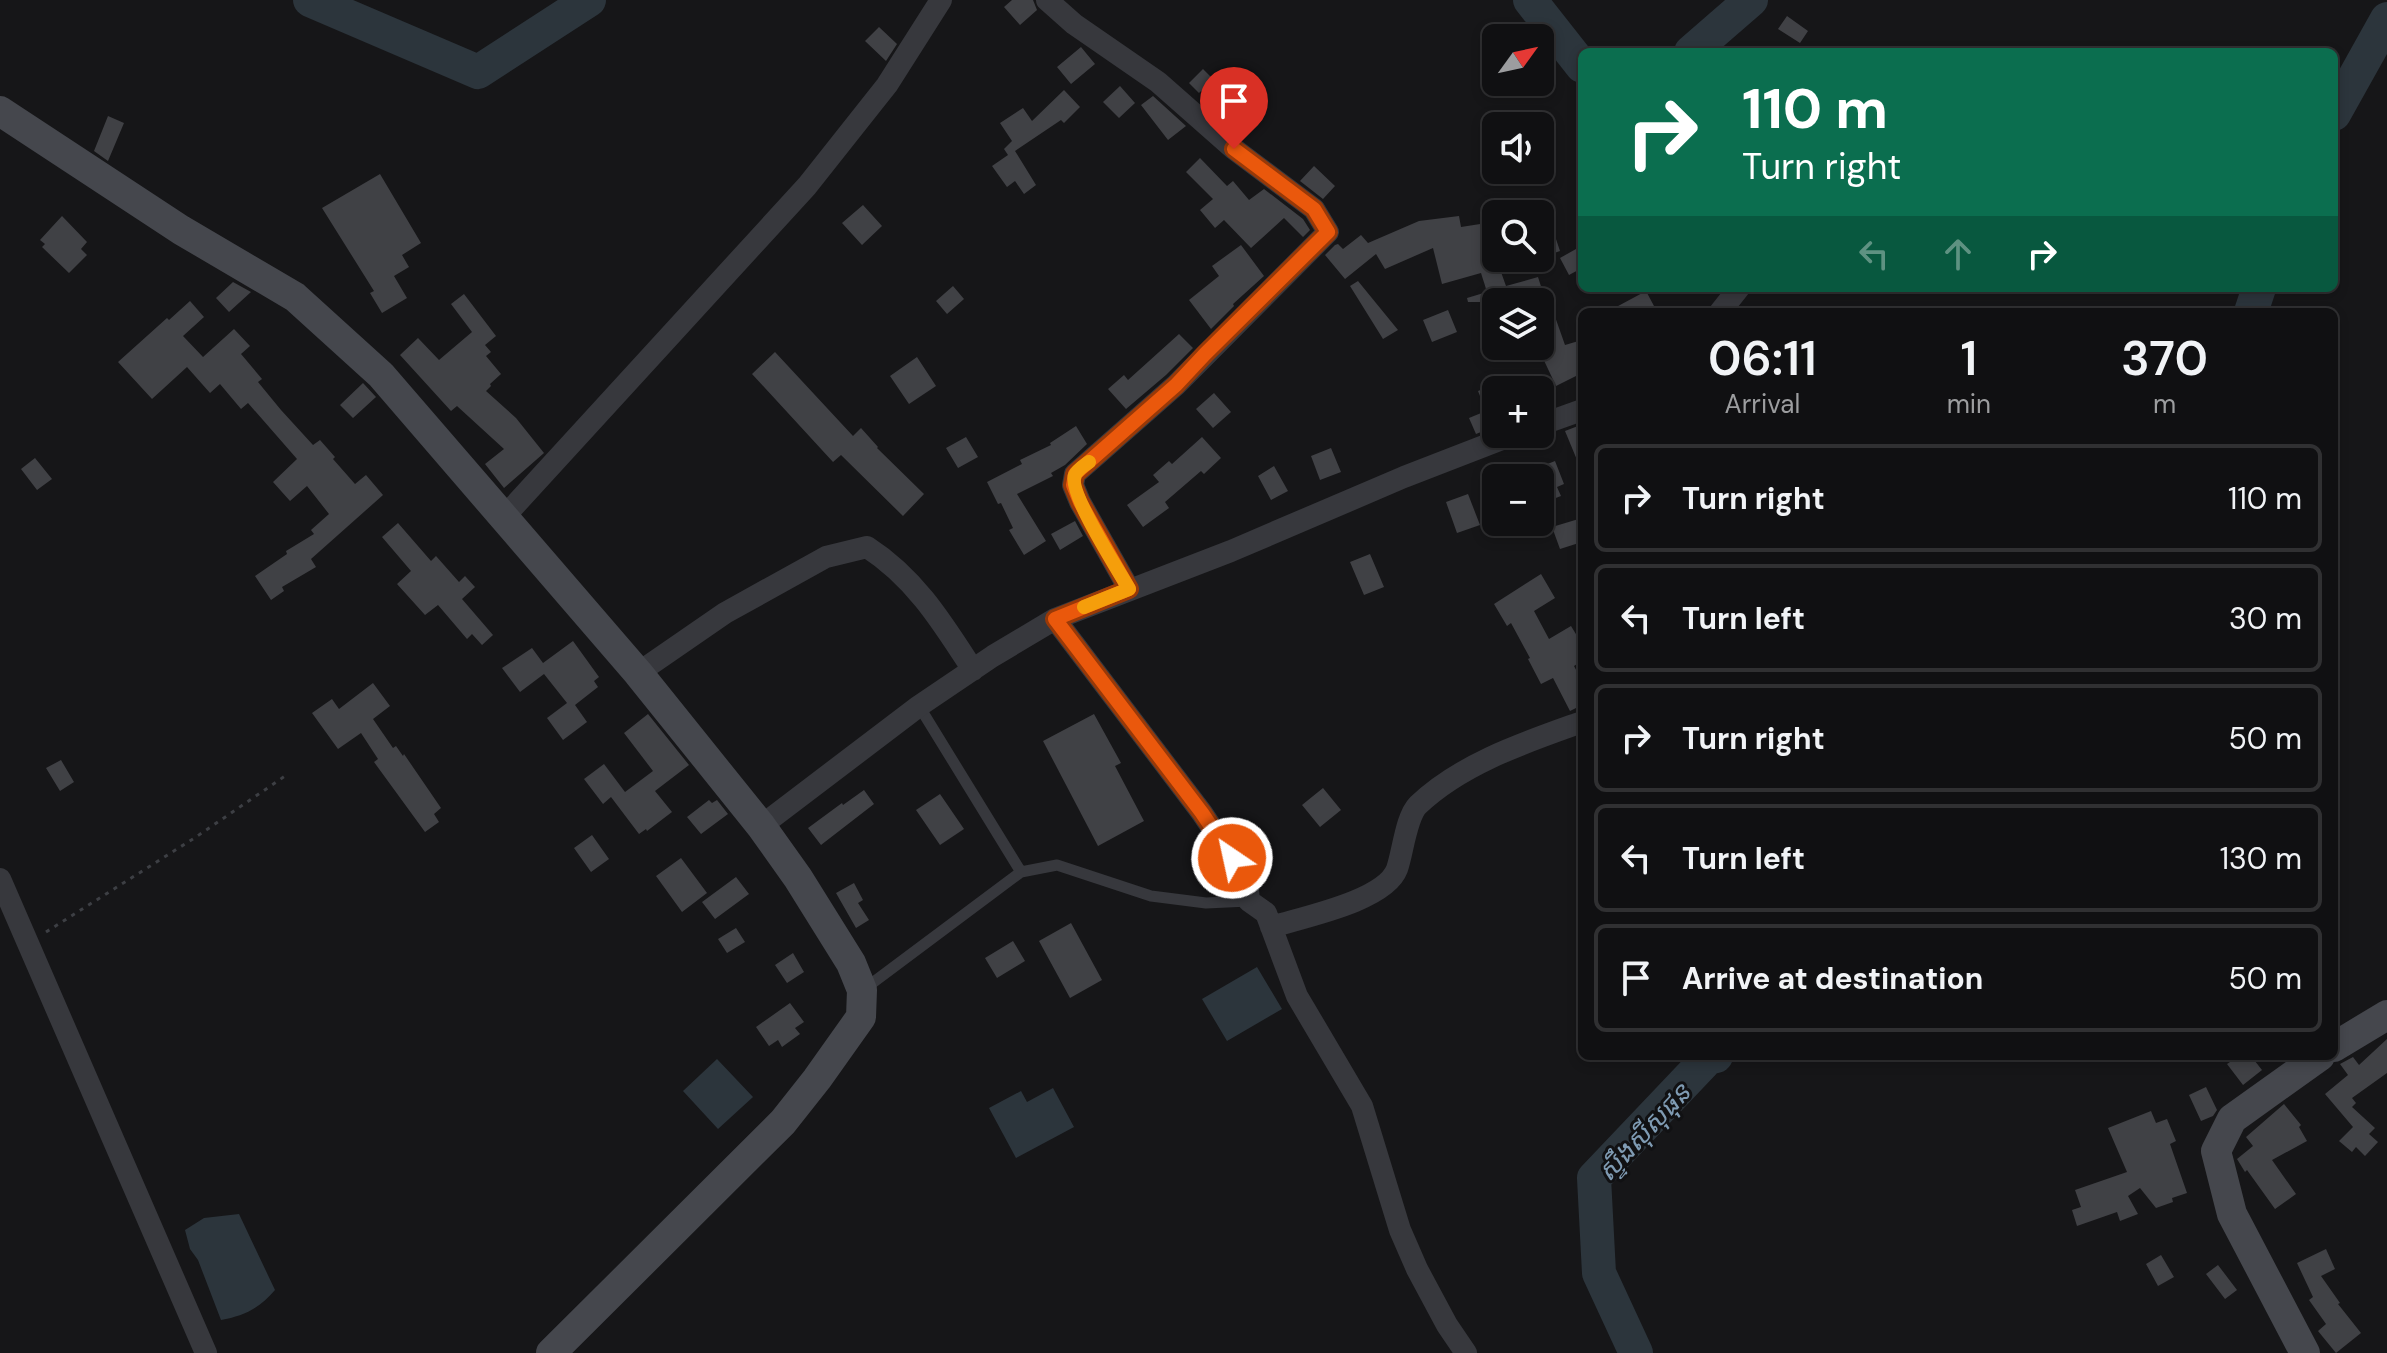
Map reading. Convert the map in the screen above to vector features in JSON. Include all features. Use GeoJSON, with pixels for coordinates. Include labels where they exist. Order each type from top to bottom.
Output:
{"type":"FeatureCollection","features":[{"type":"Feature","properties":{"kind":"main road"},"geometry":{"type":"LineString","coordinates":[[0,111],[181,230],[295,297],[381,375],[638,673],[761,826],[851,963],[862,990],[861,1017],[817,1079],[783,1122],[551,1353]]}},
{"type":"Feature","properties":{"kind":"main road"},"geometry":{"type":"LineString","coordinates":[[2338,1045],[2387,1015]]}},
{"type":"Feature","properties":{"kind":"main road"},"geometry":{"type":"LineString","coordinates":[[2305,1353],[2232,1214],[2216,1151],[2232,1119],[2314,1060]]}},
{"type":"Feature","properties":{"kind":"street"},"geometry":{"type":"LineString","coordinates":[[504,517],[807,186],[887,85],[941,0]]}},
{"type":"Feature","properties":{"kind":"street"},"geometry":{"type":"LineString","coordinates":[[1047,0],[1074,24],[1158,82],[1234,149],[1314,209],[1328,232],[1176,385],[1075,474],[1073,485],[1080,502],[1129,589]]}},
{"type":"Feature","properties":{"kind":"street"},"geometry":{"type":"LineString","coordinates":[[1723,308],[1736,292]]}},
{"type":"Feature","properties":{"kind":"street"},"geometry":{"type":"LineString","coordinates":[[1554,420],[1578,411]]}},
{"type":"Feature","properties":{"kind":"street"},"geometry":{"type":"LineString","coordinates":[[761,826],[919,706],[1055,619],[1231,551],[1482,447]]}},
{"type":"Feature","properties":{"kind":"street"},"geometry":{"type":"LineString","coordinates":[[638,673],[725,613],[826,557],[867,547],[891,562],[915,587],[973,670]]}},
{"type":"Feature","properties":{"kind":"street"},"geometry":{"type":"LineString","coordinates":[[1055,619],[1202,813],[1247,880],[1249,901],[1266,913],[1297,996],[1362,1106],[1400,1230],[1417,1269],[1466,1353]]}},
{"type":"Feature","properties":{"kind":"street"},"geometry":{"type":"LineString","coordinates":[[1271,927],[1339,907],[1376,892],[1396,872],[1415,808],[1456,775],[1532,740],[1578,723]]}},
{"type":"Feature","properties":{"kind":"street"},"geometry":{"type":"LineString","coordinates":[[0,879],[206,1353]]}},
{"type":"Feature","properties":{"kind":"lane"},"geometry":{"type":"LineString","coordinates":[[919,706],[1021,872]]}},
{"type":"Feature","properties":{"kind":"lane"},"geometry":{"type":"LineString","coordinates":[[862,990],[1021,872],[1057,865],[1151,896],[1206,903],[1249,901]]}},
{"type":"Feature","properties":{"kind":"path"},"geometry":{"type":"LineString","coordinates":[[30,943],[288,774]]}},
{"type":"Feature","properties":{"kind":"shaded area"},"geometry":{"type":"Polygon","coordinates":[[[1257,967],[1282,1009],[1227,1041],[1202,999],[1257,967]]]}},
{"type":"Feature","properties":{"kind":"shaded area"},"geometry":{"type":"Polygon","coordinates":[[[717,1059],[753,1097],[718,1129],[683,1091],[717,1059]]]}},
{"type":"Feature","properties":{"kind":"shaded area"},"geometry":{"type":"Polygon","coordinates":[[[1053,1088],[1074,1127],[1016,1158],[989,1108],[1021,1091],[1027,1102],[1053,1088]]]}},
{"type":"Feature","properties":{"kind":"shaded area"},"geometry":{"type":"Polygon","coordinates":[[[239,1214],[275,1290],[251,1310],[221,1320],[198,1260],[190,1249],[185,1230],[204,1218],[239,1214]]]}},
{"type":"Feature","properties":{"kind":"building"},"geometry":{"type":"Polygon","coordinates":[[[1012,0],[1033,0],[1037,10],[1020,25],[1004,7],[1012,0]]]}},
{"type":"Feature","properties":{"kind":"building"},"geometry":{"type":"Polygon","coordinates":[[[1787,16],[1808,31],[1800,43],[1778,29],[1787,16]]]}},
{"type":"Feature","properties":{"kind":"building"},"geometry":{"type":"Polygon","coordinates":[[[879,27],[897,44],[886,61],[865,41],[879,27]]]}},
{"type":"Feature","properties":{"kind":"building"},"geometry":{"type":"Polygon","coordinates":[[[1081,47],[1095,64],[1071,84],[1057,67],[1081,47]]]}},
{"type":"Feature","properties":{"kind":"building"},"geometry":{"type":"Polygon","coordinates":[[[1203,69],[1217,83],[1222,79],[1250,112],[1233,127],[1201,91],[1199,93],[1189,83],[1203,69]]]}},
{"type":"Feature","properties":{"kind":"building"},"geometry":{"type":"Polygon","coordinates":[[[1120,86],[1135,103],[1119,118],[1103,102],[1120,86]]]}},
{"type":"Feature","properties":{"kind":"building"},"geometry":{"type":"Polygon","coordinates":[[[1064,90],[1080,107],[1064,123],[1061,120],[1015,151],[1036,185],[1024,194],[1015,181],[1007,187],[992,166],[1008,155],[1004,149],[1012,141],[1000,123],[1023,108],[1032,121],[1064,90]]]}},
{"type":"Feature","properties":{"kind":"building"},"geometry":{"type":"Polygon","coordinates":[[[1153,96],[1186,126],[1168,140],[1141,105],[1153,96]]]}},
{"type":"Feature","properties":{"kind":"building"},"geometry":{"type":"Polygon","coordinates":[[[108,116],[124,123],[108,161],[94,151],[108,116]]]}},
{"type":"Feature","properties":{"kind":"building"},"geometry":{"type":"Polygon","coordinates":[[[1200,158],[1227,186],[1233,181],[1249,200],[1264,189],[1303,219],[1310,230],[1303,237],[1284,218],[1251,248],[1224,220],[1215,228],[1200,210],[1213,199],[1186,172],[1200,158]]]}},
{"type":"Feature","properties":{"kind":"building"},"geometry":{"type":"Polygon","coordinates":[[[1314,166],[1335,186],[1323,199],[1300,181],[1314,166]]]}},
{"type":"Feature","properties":{"kind":"building"},"geometry":{"type":"Polygon","coordinates":[[[380,174],[421,243],[402,255],[409,267],[394,276],[407,298],[382,313],[370,293],[374,291],[322,208],[380,174]]]}},
{"type":"Feature","properties":{"kind":"building"},"geometry":{"type":"Polygon","coordinates":[[[863,205],[882,226],[862,245],[842,223],[863,205]]]}},
{"type":"Feature","properties":{"kind":"building"},"geometry":{"type":"Polygon","coordinates":[[[62,216],[87,242],[81,249],[87,255],[69,273],[42,247],[45,244],[40,240],[62,216]]]}},
{"type":"Feature","properties":{"kind":"building"},"geometry":{"type":"Polygon","coordinates":[[[1459,216],[1461,227],[1482,224],[1482,272],[1501,272],[1506,286],[1538,277],[1542,288],[1486,288],[1481,273],[1442,284],[1433,248],[1385,269],[1376,254],[1345,279],[1325,255],[1335,245],[1343,249],[1361,235],[1368,243],[1419,221],[1459,216]]]}},
{"type":"Feature","properties":{"kind":"building"},"geometry":{"type":"Polygon","coordinates":[[[1554,233],[1560,251],[1554,253],[1554,233]]]}},
{"type":"Feature","properties":{"kind":"building"},"geometry":{"type":"Polygon","coordinates":[[[1241,245],[1264,276],[1211,329],[1189,300],[1219,276],[1212,266],[1241,245]]]}},
{"type":"Feature","properties":{"kind":"building"},"geometry":{"type":"Polygon","coordinates":[[[1576,249],[1578,270],[1569,275],[1560,258],[1576,249]]]}},
{"type":"Feature","properties":{"kind":"building"},"geometry":{"type":"Polygon","coordinates":[[[1358,281],[1398,330],[1383,339],[1350,286],[1358,281]]]}},
{"type":"Feature","properties":{"kind":"building"},"geometry":{"type":"Polygon","coordinates":[[[233,282],[251,292],[229,312],[216,298],[233,282]]]}},
{"type":"Feature","properties":{"kind":"building"},"geometry":{"type":"Polygon","coordinates":[[[953,286],[964,299],[947,314],[936,301],[953,286]]]}},
{"type":"Feature","properties":{"kind":"building"},"geometry":{"type":"Polygon","coordinates":[[[1644,292],[1654,306],[1650,308],[1614,308],[1644,292]]]}},
{"type":"Feature","properties":{"kind":"building"},"geometry":{"type":"Polygon","coordinates":[[[464,294],[496,336],[485,345],[491,352],[486,356],[501,374],[486,391],[516,418],[544,453],[504,488],[485,464],[504,449],[457,406],[451,411],[400,355],[418,338],[439,360],[472,332],[451,304],[464,294]]]}},
{"type":"Feature","properties":{"kind":"building"},"geometry":{"type":"Polygon","coordinates":[[[1482,294],[1482,302],[1468,302],[1467,298],[1482,294]]]}},
{"type":"Feature","properties":{"kind":"building"},"geometry":{"type":"Polygon","coordinates":[[[190,301],[204,317],[183,336],[203,357],[234,329],[250,346],[241,354],[262,379],[258,382],[281,410],[313,445],[320,440],[355,484],[366,475],[383,495],[311,559],[316,567],[282,587],[284,591],[271,600],[255,576],[314,534],[311,530],[329,514],[307,486],[290,501],[273,482],[297,459],[248,403],[241,409],[220,384],[210,393],[187,367],[152,399],[118,362],[190,301]]]}},
{"type":"Feature","properties":{"kind":"building"},"geometry":{"type":"Polygon","coordinates":[[[1448,310],[1457,332],[1432,342],[1423,320],[1448,310]]]}},
{"type":"Feature","properties":{"kind":"building"},"geometry":{"type":"Polygon","coordinates":[[[1554,314],[1565,345],[1578,341],[1578,375],[1556,386],[1554,376],[1544,360],[1554,360],[1554,314]]]}},
{"type":"Feature","properties":{"kind":"building"},"geometry":{"type":"Polygon","coordinates":[[[1179,334],[1193,348],[1126,409],[1108,389],[1124,375],[1128,380],[1179,334]]]}},
{"type":"Feature","properties":{"kind":"building"},"geometry":{"type":"Polygon","coordinates":[[[775,352],[853,436],[861,428],[924,494],[903,516],[841,455],[833,462],[752,374],[775,352]]]}},
{"type":"Feature","properties":{"kind":"building"},"geometry":{"type":"Polygon","coordinates":[[[917,357],[936,386],[909,404],[890,376],[917,357]]]}},
{"type":"Feature","properties":{"kind":"building"},"geometry":{"type":"Polygon","coordinates":[[[363,383],[376,397],[353,418],[340,405],[363,383]]]}},
{"type":"Feature","properties":{"kind":"building"},"geometry":{"type":"Polygon","coordinates":[[[1214,393],[1231,412],[1213,428],[1196,409],[1214,393]]]}},
{"type":"Feature","properties":{"kind":"building"},"geometry":{"type":"Polygon","coordinates":[[[1482,413],[1482,432],[1476,434],[1469,418],[1482,413]]]}},
{"type":"Feature","properties":{"kind":"building"},"geometry":{"type":"Polygon","coordinates":[[[1076,426],[1087,444],[1065,465],[1051,473],[1053,476],[1017,494],[1046,541],[1024,555],[1009,530],[1013,528],[1001,503],[998,504],[987,482],[1022,464],[1020,460],[1051,445],[1076,426]]]}},
{"type":"Feature","properties":{"kind":"building"},"geometry":{"type":"Polygon","coordinates":[[[1578,426],[1578,462],[1565,431],[1578,426]]]}},
{"type":"Feature","properties":{"kind":"building"},"geometry":{"type":"Polygon","coordinates":[[[966,437],[978,457],[958,468],[946,448],[966,437]]]}},
{"type":"Feature","properties":{"kind":"building"},"geometry":{"type":"Polygon","coordinates":[[[1202,437],[1221,458],[1165,502],[1169,508],[1143,527],[1127,505],[1159,482],[1153,475],[1169,461],[1172,464],[1202,437]]]}},
{"type":"Feature","properties":{"kind":"building"},"geometry":{"type":"Polygon","coordinates":[[[1331,448],[1341,472],[1320,480],[1311,456],[1331,448]]]}},
{"type":"Feature","properties":{"kind":"building"},"geometry":{"type":"Polygon","coordinates":[[[35,458],[52,479],[37,490],[21,469],[35,458]]]}},
{"type":"Feature","properties":{"kind":"building"},"geometry":{"type":"Polygon","coordinates":[[[1555,461],[1564,484],[1557,487],[1561,496],[1554,499],[1554,464],[1548,464],[1555,461]]]}},
{"type":"Feature","properties":{"kind":"building"},"geometry":{"type":"Polygon","coordinates":[[[1274,466],[1288,491],[1271,500],[1258,476],[1274,466]]]}},
{"type":"Feature","properties":{"kind":"building"},"geometry":{"type":"Polygon","coordinates":[[[1468,494],[1480,525],[1457,533],[1446,502],[1468,494]]]}},
{"type":"Feature","properties":{"kind":"building"},"geometry":{"type":"Polygon","coordinates":[[[1578,519],[1578,543],[1560,549],[1554,526],[1578,519]]]}},
{"type":"Feature","properties":{"kind":"building"},"geometry":{"type":"Polygon","coordinates":[[[1075,521],[1083,536],[1060,550],[1051,534],[1075,521]]]}},
{"type":"Feature","properties":{"kind":"building"},"geometry":{"type":"Polygon","coordinates":[[[398,523],[431,561],[436,556],[459,582],[465,576],[475,587],[462,599],[493,635],[482,645],[472,634],[467,639],[438,605],[425,615],[397,584],[411,571],[382,537],[398,523]]]}},
{"type":"Feature","properties":{"kind":"building"},"geometry":{"type":"Polygon","coordinates":[[[1370,554],[1384,587],[1364,595],[1350,562],[1370,554]]]}},
{"type":"Feature","properties":{"kind":"building"},"geometry":{"type":"Polygon","coordinates":[[[1541,574],[1555,598],[1534,611],[1549,639],[1571,626],[1578,637],[1578,664],[1574,666],[1578,674],[1578,707],[1570,711],[1553,678],[1541,684],[1511,623],[1507,626],[1494,604],[1541,574]]]}},
{"type":"Feature","properties":{"kind":"building"},"geometry":{"type":"Polygon","coordinates":[[[573,641],[599,677],[594,681],[598,687],[575,705],[587,722],[563,740],[547,718],[567,703],[544,674],[520,692],[502,668],[532,648],[543,663],[573,641]]]}},
{"type":"Feature","properties":{"kind":"building"},"geometry":{"type":"Polygon","coordinates":[[[373,683],[390,706],[373,719],[393,748],[396,746],[404,754],[441,808],[434,814],[439,822],[425,832],[374,762],[378,759],[361,733],[338,749],[312,713],[332,699],[339,709],[373,683]]]}},
{"type":"Feature","properties":{"kind":"building"},"geometry":{"type":"Polygon","coordinates":[[[648,714],[689,765],[655,791],[672,812],[639,834],[611,797],[603,804],[584,779],[604,764],[625,792],[653,771],[624,733],[648,714]]]}},
{"type":"Feature","properties":{"kind":"building"},"geometry":{"type":"Polygon","coordinates":[[[1094,714],[1121,763],[1115,766],[1144,821],[1098,846],[1043,741],[1094,714]]]}},
{"type":"Feature","properties":{"kind":"building"},"geometry":{"type":"Polygon","coordinates":[[[61,760],[74,782],[60,791],[46,768],[61,760]]]}},
{"type":"Feature","properties":{"kind":"building"},"geometry":{"type":"Polygon","coordinates":[[[1323,788],[1341,810],[1320,827],[1302,805],[1323,788]]]}},
{"type":"Feature","properties":{"kind":"building"},"geometry":{"type":"Polygon","coordinates":[[[864,790],[874,804],[821,845],[808,828],[864,790]]]}},
{"type":"Feature","properties":{"kind":"building"},"geometry":{"type":"Polygon","coordinates":[[[940,794],[964,829],[940,845],[916,810],[940,794]]]}},
{"type":"Feature","properties":{"kind":"building"},"geometry":{"type":"Polygon","coordinates":[[[709,800],[712,803],[717,800],[728,814],[701,834],[687,817],[709,800]]]}},
{"type":"Feature","properties":{"kind":"building"},"geometry":{"type":"Polygon","coordinates":[[[592,835],[609,859],[591,872],[574,848],[592,835]]]}},
{"type":"Feature","properties":{"kind":"building"},"geometry":{"type":"Polygon","coordinates":[[[681,858],[707,893],[682,912],[656,876],[681,858]]]}},
{"type":"Feature","properties":{"kind":"building"},"geometry":{"type":"Polygon","coordinates":[[[736,877],[749,894],[715,919],[702,902],[736,877]]]}},
{"type":"Feature","properties":{"kind":"building"},"geometry":{"type":"Polygon","coordinates":[[[854,883],[863,900],[858,903],[869,920],[856,928],[836,893],[854,883]]]}},
{"type":"Feature","properties":{"kind":"building"},"geometry":{"type":"Polygon","coordinates":[[[1071,923],[1102,980],[1070,998],[1039,941],[1071,923]]]}},
{"type":"Feature","properties":{"kind":"building"},"geometry":{"type":"Polygon","coordinates":[[[736,928],[745,942],[727,953],[718,939],[736,928]]]}},
{"type":"Feature","properties":{"kind":"building"},"geometry":{"type":"Polygon","coordinates":[[[1013,941],[1025,961],[997,978],[985,958],[1013,941]]]}},
{"type":"Feature","properties":{"kind":"building"},"geometry":{"type":"Polygon","coordinates":[[[793,953],[804,972],[787,983],[775,965],[793,953]]]}},
{"type":"Feature","properties":{"kind":"building"},"geometry":{"type":"Polygon","coordinates":[[[790,1003],[804,1022],[795,1028],[800,1034],[782,1047],[778,1040],[769,1046],[756,1027],[790,1003]]]}},
{"type":"Feature","properties":{"kind":"building"},"geometry":{"type":"Polygon","coordinates":[[[2387,1039],[2387,1073],[2352,1098],[2356,1103],[2352,1107],[2375,1128],[2369,1134],[2378,1142],[2365,1156],[2356,1147],[2352,1152],[2339,1141],[2353,1127],[2325,1094],[2348,1075],[2340,1064],[2353,1057],[2359,1065],[2387,1039]]]}},
{"type":"Feature","properties":{"kind":"building"},"geometry":{"type":"Polygon","coordinates":[[[2233,1060],[2254,1060],[2262,1070],[2243,1085],[2227,1064],[2233,1060]]]}},
{"type":"Feature","properties":{"kind":"building"},"geometry":{"type":"Polygon","coordinates":[[[2206,1087],[2217,1110],[2213,1116],[2201,1121],[2189,1095],[2206,1087]]]}},
{"type":"Feature","properties":{"kind":"building"},"geometry":{"type":"Polygon","coordinates":[[[2284,1104],[2301,1125],[2299,1127],[2307,1141],[2272,1160],[2296,1194],[2275,1209],[2237,1159],[2253,1146],[2246,1137],[2284,1104]]]}},
{"type":"Feature","properties":{"kind":"building"},"geometry":{"type":"Polygon","coordinates":[[[2151,1111],[2156,1123],[2167,1119],[2176,1141],[2170,1144],[2187,1193],[2156,1208],[2140,1188],[2128,1196],[2138,1214],[2120,1221],[2117,1212],[2077,1226],[2072,1210],[2081,1207],[2075,1190],[2127,1172],[2108,1128],[2151,1111]]]}},
{"type":"Feature","properties":{"kind":"building"},"geometry":{"type":"Polygon","coordinates":[[[2326,1249],[2335,1269],[2321,1276],[2361,1333],[2336,1353],[2318,1331],[2326,1324],[2309,1300],[2313,1297],[2297,1263],[2326,1249]]]}},
{"type":"Feature","properties":{"kind":"building"},"geometry":{"type":"Polygon","coordinates":[[[2161,1255],[2174,1277],[2158,1286],[2146,1264],[2161,1255]]]}},
{"type":"Feature","properties":{"kind":"building"},"geometry":{"type":"Polygon","coordinates":[[[2218,1265],[2237,1290],[2225,1299],[2206,1274],[2218,1265]]]}},
{"type":"Feature","properties":{"kind":"waterway","name":"ស្ទឹងស៊ីសុផុន"},"geometry":{"type":"LineString","coordinates":[[310,0],[478,72],[589,0]]}},
{"type":"Feature","properties":{"kind":"waterway","name":"ស្ទឹងស៊ីសុផុន"},"geometry":{"type":"LineString","coordinates":[[1530,0],[1578,61]]}},
{"type":"Feature","properties":{"kind":"waterway","name":"ស្ទឹងស៊ីសុផុន"},"geometry":{"type":"LineString","coordinates":[[1696,48],[1751,0]]}},
{"type":"Feature","properties":{"kind":"waterway","name":"ស្ទឹងស៊ីសុផុន"},"geometry":{"type":"LineString","coordinates":[[2338,107],[2387,19]]}},
{"type":"Feature","properties":{"kind":"waterway","name":"ស្ទឹងស៊ីសុផុន"},"geometry":{"type":"LineString","coordinates":[[2252,308],[2258,292]]}},
{"type":"Feature","properties":{"kind":"waterway","name":"ស្ទឹងស៊ីសុផុន"},"geometry":{"type":"LineString","coordinates":[[1636,1353],[1599,1273],[1594,1178],[1706,1060]]}},
{"type":"Feature","properties":{"kind":"slow traffic"},"geometry":{"type":"LineString","coordinates":[[1084,607],[1129,589],[1073,485],[1075,474],[1089,462]]}},
{"type":"Feature","properties":{"kind":"route"},"geometry":{"type":"LineString","coordinates":[[1232,858],[1202,813],[1055,619],[1129,589],[1080,502],[1073,485],[1075,474],[1176,385],[1328,232],[1314,209],[1234,149]]}}]}
